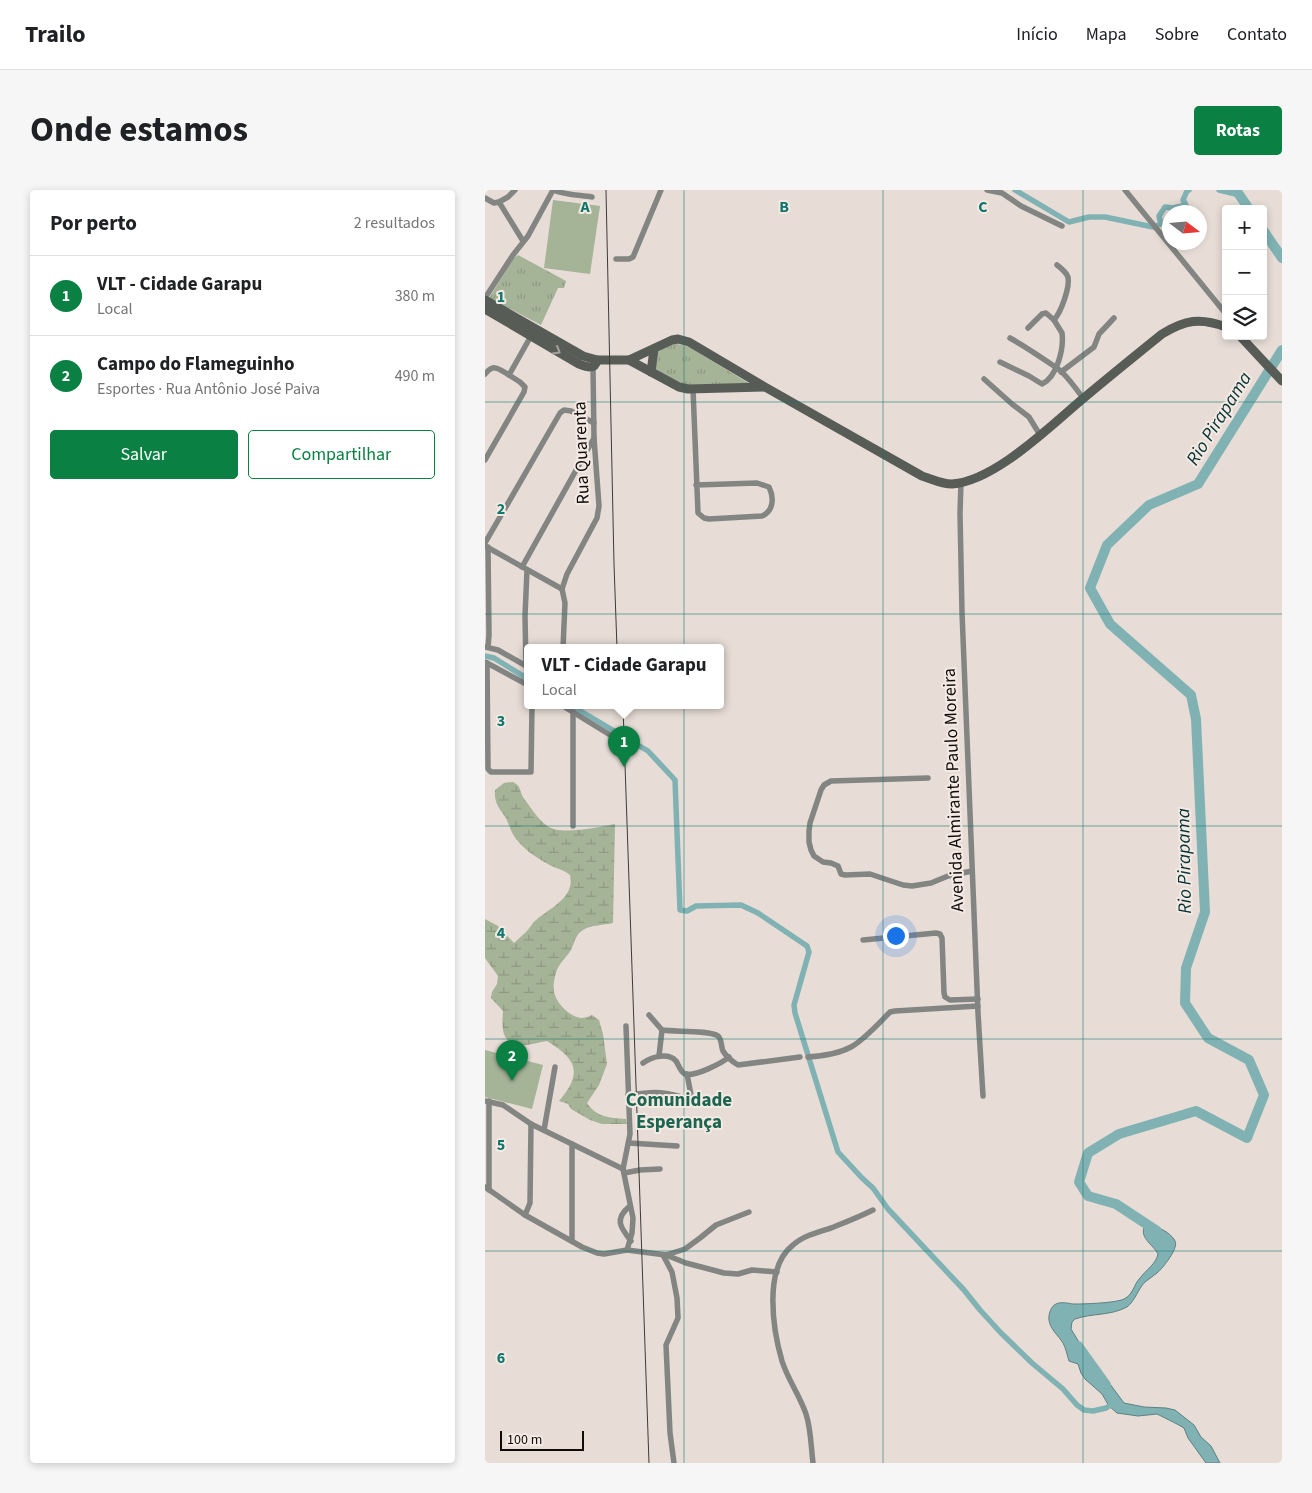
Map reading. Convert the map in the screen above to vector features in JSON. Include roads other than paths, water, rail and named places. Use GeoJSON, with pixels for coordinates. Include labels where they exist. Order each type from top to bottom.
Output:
{"type":"FeatureCollection","features":[{"type":"Feature","properties":{"kind":"main road"},"geometry":{"type":"LineString","coordinates":[[485,299],[520,324],[531,336],[579,364],[590,367],[595,363],[629,360],[672,340],[678,339],[689,342],[922,476],[951,484],[991,471],[1009,459],[1162,334],[1191,321],[1201,320],[1222,325]]}},
{"type":"Feature","properties":{"kind":"main road"},"geometry":{"type":"LineString","coordinates":[[485,309],[578,352],[595,363]]}},
{"type":"Feature","properties":{"kind":"main road"},"geometry":{"type":"LineString","coordinates":[[1244,340],[1282,381]]}},
{"type":"Feature","properties":{"kind":"main road"},"geometry":{"type":"LineString","coordinates":[[651,372],[654,349]]}},
{"type":"Feature","properties":{"kind":"main road"},"geometry":{"type":"LineString","coordinates":[[629,360],[679,387],[693,389],[765,387]]}},
{"type":"Feature","properties":{"kind":"street"},"geometry":{"type":"LineString","coordinates":[[485,198],[494,203],[499,202],[515,190]]}},
{"type":"Feature","properties":{"kind":"street"},"geometry":{"type":"LineString","coordinates":[[485,299],[528,236],[553,190],[561,193],[592,197]]}},
{"type":"Feature","properties":{"kind":"street"},"geometry":{"type":"LineString","coordinates":[[616,259],[629,259],[633,257],[661,190]]}},
{"type":"Feature","properties":{"kind":"street"},"geometry":{"type":"LineString","coordinates":[[987,190],[1002,193],[1021,206],[1062,226]]}},
{"type":"Feature","properties":{"kind":"street"},"geometry":{"type":"LineString","coordinates":[[1125,190],[1222,309]]}},
{"type":"Feature","properties":{"kind":"street"},"geometry":{"type":"LineString","coordinates":[[499,202],[523,241]]}},
{"type":"Feature","properties":{"kind":"street"},"geometry":{"type":"LineString","coordinates":[[1054,320],[1064,301],[1068,278],[1065,272],[1057,265]]}},
{"type":"Feature","properties":{"kind":"street"},"geometry":{"type":"LineString","coordinates":[[1028,328],[1044,312],[1049,314],[1061,329],[1063,337],[1059,370]]}},
{"type":"Feature","properties":{"kind":"street"},"geometry":{"type":"LineString","coordinates":[[1000,362],[1042,384],[1059,370],[1094,347],[1099,334],[1114,318]]}},
{"type":"Feature","properties":{"kind":"street"},"geometry":{"type":"LineString","coordinates":[[509,375],[531,336]]}},
{"type":"Feature","properties":{"kind":"street"},"geometry":{"type":"LineString","coordinates":[[1010,338],[1041,356],[1059,370],[1083,398]]}},
{"type":"Feature","properties":{"kind":"street","name":"Rua Quarenta"},"geometry":{"type":"LineString","coordinates":[[562,590],[567,574],[597,518],[599,506],[594,438],[595,363]]}},
{"type":"Feature","properties":{"kind":"street"},"geometry":{"type":"LineString","coordinates":[[485,374],[489,369],[498,368],[525,387],[524,392],[485,460]]}},
{"type":"Feature","properties":{"kind":"street"},"geometry":{"type":"LineString","coordinates":[[985,379],[1029,417],[1040,435]]}},
{"type":"Feature","properties":{"kind":"street"},"geometry":{"type":"LineString","coordinates":[[693,389],[696,485],[698,513],[704,518],[762,516],[769,512],[771,508],[771,490],[764,485],[757,483],[696,485]]}},
{"type":"Feature","properties":{"kind":"street"},"geometry":{"type":"LineString","coordinates":[[524,664],[498,650],[486,647],[489,639],[486,545],[560,413],[564,410],[571,410],[594,423]]}},
{"type":"Feature","properties":{"kind":"street"},"geometry":{"type":"LineString","coordinates":[[526,644],[524,568],[594,438]]}},
{"type":"Feature","properties":{"kind":"street","name":"Avenida Almirante Paulo Moreira"},"geometry":{"type":"LineString","coordinates":[[961,482],[962,612],[983,1096]]}},
{"type":"Feature","properties":{"kind":"street"},"geometry":{"type":"LineString","coordinates":[[486,545],[562,590],[565,603],[563,644]]}},
{"type":"Feature","properties":{"kind":"street"},"geometry":{"type":"LineString","coordinates":[[524,683],[486,663],[488,769],[491,772],[531,772],[532,709]]}},
{"type":"Feature","properties":{"kind":"street"},"geometry":{"type":"LineString","coordinates":[[568,709],[615,738]]}},
{"type":"Feature","properties":{"kind":"street"},"geometry":{"type":"LineString","coordinates":[[573,712],[573,826]]}},
{"type":"Feature","properties":{"kind":"street"},"geometry":{"type":"LineString","coordinates":[[928,778],[831,781],[824,784],[817,800],[809,831],[811,850],[818,860],[838,866],[841,874],[871,874],[903,885],[922,885],[948,876],[972,871]]}},
{"type":"Feature","properties":{"kind":"street"},"geometry":{"type":"LineString","coordinates":[[863,940],[940,934],[942,938],[945,997],[950,1000],[978,1003]]}},
{"type":"Feature","properties":{"kind":"street"},"geometry":{"type":"LineString","coordinates":[[808,1057],[823,1056],[857,1044],[890,1012],[978,1003]]}},
{"type":"Feature","properties":{"kind":"street"},"geometry":{"type":"LineString","coordinates":[[649,1015],[662,1030],[718,1036],[722,1049],[736,1064],[741,1065],[800,1057]]}},
{"type":"Feature","properties":{"kind":"street"},"geometry":{"type":"LineString","coordinates":[[626,1026],[630,1134],[623,1171],[633,1218],[633,1233],[627,1250]]}},
{"type":"Feature","properties":{"kind":"street"},"geometry":{"type":"LineString","coordinates":[[659,1056],[662,1030]]}},
{"type":"Feature","properties":{"kind":"street"},"geometry":{"type":"LineString","coordinates":[[643,1063],[659,1056],[672,1058],[676,1061],[681,1071],[687,1074],[702,1072],[729,1056]]}},
{"type":"Feature","properties":{"kind":"street"},"geometry":{"type":"LineString","coordinates":[[544,1130],[555,1067]]}},
{"type":"Feature","properties":{"kind":"street"},"geometry":{"type":"LineString","coordinates":[[687,1074],[692,1100]]}},
{"type":"Feature","properties":{"kind":"street"},"geometry":{"type":"LineString","coordinates":[[628,1095],[644,1092],[661,1092],[697,1102],[726,1101]]}},
{"type":"Feature","properties":{"kind":"street"},"geometry":{"type":"LineString","coordinates":[[660,1169],[623,1171],[531,1124],[503,1105],[487,1101],[487,1189],[525,1215],[582,1247],[597,1253],[613,1253],[627,1250],[665,1255],[725,1273],[738,1274],[752,1270],[777,1272]]}},
{"type":"Feature","properties":{"kind":"street"},"geometry":{"type":"LineString","coordinates":[[525,1215],[530,1203],[531,1124]]}},
{"type":"Feature","properties":{"kind":"street"},"geometry":{"type":"LineString","coordinates":[[629,1143],[677,1146]]}},
{"type":"Feature","properties":{"kind":"street"},"geometry":{"type":"LineString","coordinates":[[572,1144],[572,1240]]}},
{"type":"Feature","properties":{"kind":"street"},"geometry":{"type":"LineString","coordinates":[[631,1206],[623,1211],[620,1220],[621,1228],[624,1234],[631,1240],[635,1251]]}},
{"type":"Feature","properties":{"kind":"street"},"geometry":{"type":"LineString","coordinates":[[813,1463],[809,1422],[783,1362],[774,1326],[772,1298],[777,1272],[784,1254],[792,1245],[815,1234],[856,1219],[873,1210]]}},
{"type":"Feature","properties":{"kind":"street"},"geometry":{"type":"LineString","coordinates":[[665,1255],[685,1248],[717,1225],[749,1212]]}},
{"type":"Feature","properties":{"kind":"street"},"geometry":{"type":"LineString","coordinates":[[665,1255],[672,1272],[677,1298],[678,1318],[666,1345],[670,1433],[674,1463]]}},
{"type":"Feature","properties":{"kind":"water"},"geometry":{"type":"Polygon","coordinates":[[[1146,1224],[1158,1228],[1173,1237],[1176,1244],[1175,1248],[1166,1263],[1145,1282],[1127,1307],[1114,1312],[1075,1319],[1072,1322],[1071,1329],[1085,1352],[1091,1370],[1104,1376],[1124,1403],[1175,1410],[1194,1425],[1201,1437],[1211,1446],[1220,1463],[1206,1463],[1188,1438],[1184,1428],[1157,1414],[1138,1416],[1117,1413],[1109,1406],[1102,1394],[1085,1379],[1078,1364],[1069,1361],[1064,1345],[1050,1323],[1050,1311],[1058,1303],[1108,1302],[1124,1299],[1129,1295],[1138,1280],[1155,1261],[1158,1254],[1143,1233],[1146,1224]]]}},
{"type":"Feature","properties":{"kind":"waterway"},"geometry":{"type":"LineString","coordinates":[[1015,190],[1069,222],[1089,217],[1105,217],[1153,227],[1161,224],[1159,216],[1165,207],[1173,208],[1186,205],[1183,200],[1189,190]]}},
{"type":"Feature","properties":{"kind":"waterway"},"geometry":{"type":"LineString","coordinates":[[1219,190],[1240,195]]}},
{"type":"Feature","properties":{"kind":"waterway","name":"Rio Pirapama"},"geometry":{"type":"LineString","coordinates":[[1236,190],[1246,205]]}},
{"type":"Feature","properties":{"kind":"waterway","name":"Rio Pirapama"},"geometry":{"type":"LineString","coordinates":[[1267,236],[1282,258]]}},
{"type":"Feature","properties":{"kind":"waterway","name":"Rio Pirapama"},"geometry":{"type":"LineString","coordinates":[[1157,1231],[1116,1204],[1088,1196],[1079,1182],[1088,1153],[1119,1134],[1196,1111],[1247,1138],[1264,1095],[1249,1060],[1208,1038],[1185,1003],[1186,968],[1205,912],[1196,719],[1191,695],[1110,624],[1090,588],[1107,545],[1149,505],[1198,484],[1282,350]]}},
{"type":"Feature","properties":{"kind":"waterway"},"geometry":{"type":"LineString","coordinates":[[485,656],[494,658],[524,677]]}},
{"type":"Feature","properties":{"kind":"waterway"},"geometry":{"type":"LineString","coordinates":[[577,709],[648,751],[675,780],[680,910],[687,911],[696,906],[741,905],[758,913],[807,946],[809,952],[794,1005],[795,1013],[838,1152],[873,1188],[888,1209],[964,1290],[1001,1333],[1063,1389],[1077,1405],[1084,1410],[1093,1411],[1106,1408],[1114,1403]]}},
{"type":"Feature","properties":{"kind":"waterway","name":"Rio Pirapama"},"geometry":{"type":"LineString","coordinates":[[1078,1346],[1106,1385]]}},
{"type":"Feature","properties":{"kind":"tram line"},"geometry":{"type":"LineString","coordinates":[[606,190],[617,644]]}},
{"type":"Feature","properties":{"kind":"tram line"},"geometry":{"type":"LineString","coordinates":[[623,709],[649,1463]]}},
{"type":"Feature","properties":{"kind":"place","name":"VLT - Cidade Garapu"},"geometry":{"type":"Point","coordinates":[624,767]}},
{"type":"Feature","properties":{"kind":"place","name":"Campo do Flameguinho"},"geometry":{"type":"Point","coordinates":[512,1081]}},
{"type":"Feature","properties":{"kind":"district","name":"Comunidade Esperança"},"geometry":{"type":"Point","coordinates":[679,1110]}}]}
